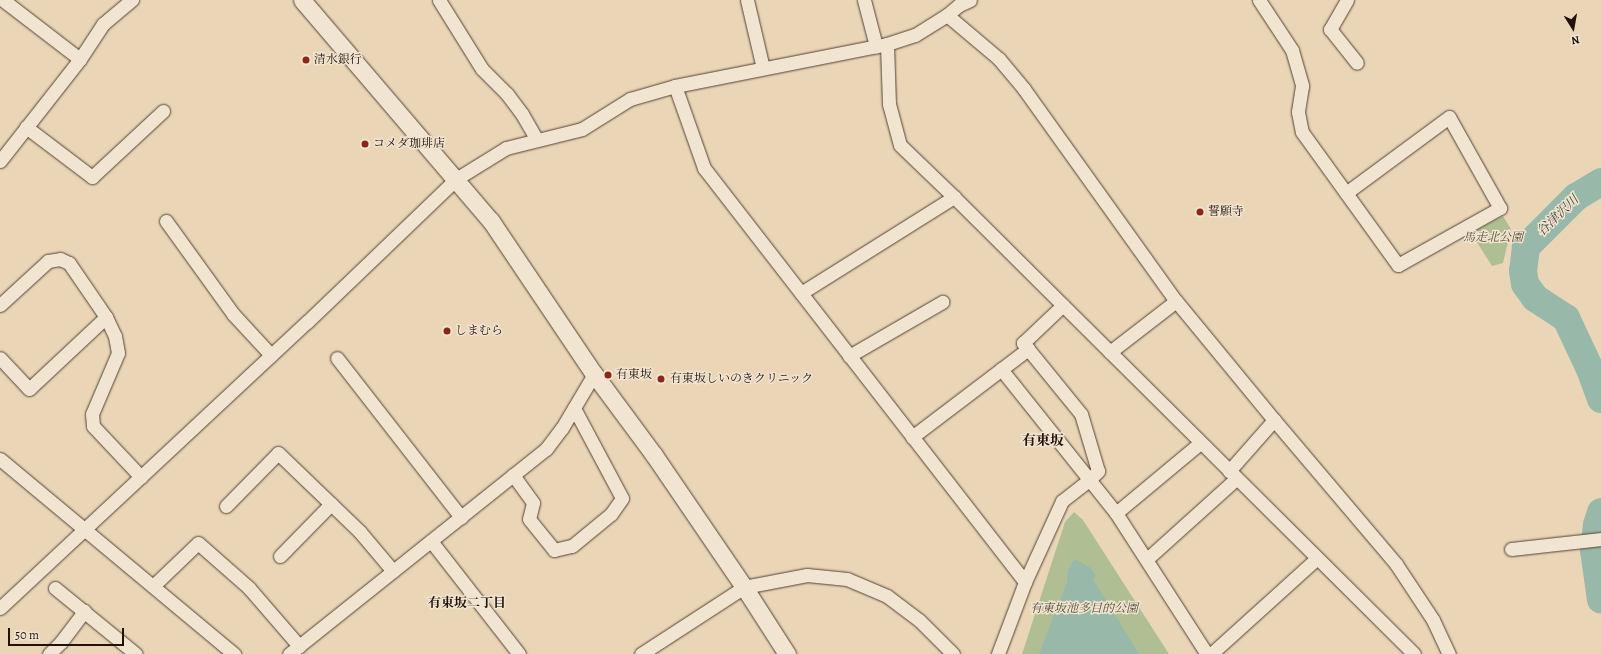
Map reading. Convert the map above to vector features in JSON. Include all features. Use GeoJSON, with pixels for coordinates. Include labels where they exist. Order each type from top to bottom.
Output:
{"type":"FeatureCollection","features":[{"type":"Feature","properties":{"kind":"street"},"geometry":{"type":"LineString","coordinates":[[0,161],[80,59],[103,24],[132,0]]}},
{"type":"Feature","properties":{"kind":"street"},"geometry":{"type":"LineString","coordinates":[[302,0],[491,221],[594,374],[654,455],[744,587],[787,654]]}},
{"type":"Feature","properties":{"kind":"street"},"geometry":{"type":"LineString","coordinates":[[439,0],[482,69],[507,94],[522,114],[537,140]]}},
{"type":"Feature","properties":{"kind":"street"},"geometry":{"type":"LineString","coordinates":[[747,0],[763,68]]}},
{"type":"Feature","properties":{"kind":"street"},"geometry":{"type":"LineString","coordinates":[[864,0],[882,45],[889,104],[900,145],[1063,305],[1316,559],[1414,654]]}},
{"type":"Feature","properties":{"kind":"street"},"geometry":{"type":"LineString","coordinates":[[1259,0],[1292,50],[1302,86],[1298,112],[1302,132],[1346,193],[1398,265],[1500,208],[1449,117],[1346,193]]}},
{"type":"Feature","properties":{"kind":"street"},"geometry":{"type":"LineString","coordinates":[[1347,0],[1330,29],[1357,63]]}},
{"type":"Feature","properties":{"kind":"street"},"geometry":{"type":"LineString","coordinates":[[0,608],[271,355],[456,179],[506,148],[582,129],[630,99],[675,86],[882,45],[915,35],[947,15],[962,2]]}},
{"type":"Feature","properties":{"kind":"street"},"geometry":{"type":"LineString","coordinates":[[3,4],[80,59]]}},
{"type":"Feature","properties":{"kind":"street"},"geometry":{"type":"LineString","coordinates":[[947,15],[999,59],[1024,89],[1176,301],[1396,564],[1434,620],[1449,654]]}},
{"type":"Feature","properties":{"kind":"street"},"geometry":{"type":"LineString","coordinates":[[675,86],[704,168],[1025,582]]}},
{"type":"Feature","properties":{"kind":"street"},"geometry":{"type":"LineString","coordinates":[[26,127],[92,177],[163,111]]}},
{"type":"Feature","properties":{"kind":"street"},"geometry":{"type":"LineString","coordinates":[[801,293],[954,197]]}},
{"type":"Feature","properties":{"kind":"street"},"geometry":{"type":"LineString","coordinates":[[166,221],[233,314],[271,355]]}},
{"type":"Feature","properties":{"kind":"street"},"geometry":{"type":"LineString","coordinates":[[0,305],[48,261],[60,259],[69,263],[106,317],[115,336],[118,353],[92,414],[93,426],[141,477]]}},
{"type":"Feature","properties":{"kind":"street"},"geometry":{"type":"LineString","coordinates":[[1110,352],[1176,301]]}},
{"type":"Feature","properties":{"kind":"street"},"geometry":{"type":"LineString","coordinates":[[850,356],[942,302]]}},
{"type":"Feature","properties":{"kind":"street"},"geometry":{"type":"LineString","coordinates":[[998,654],[1025,582],[1062,501],[1098,471],[1081,414],[1023,343],[1063,305]]}},
{"type":"Feature","properties":{"kind":"street"},"geometry":{"type":"LineString","coordinates":[[0,358],[29,389],[106,317]]}},
{"type":"Feature","properties":{"kind":"street"},"geometry":{"type":"LineString","coordinates":[[912,437],[1028,349]]}},
{"type":"Feature","properties":{"kind":"street"},"geometry":{"type":"LineString","coordinates":[[337,358],[461,517]]}},
{"type":"Feature","properties":{"kind":"street"},"geometry":{"type":"LineString","coordinates":[[1001,370],[1116,513],[1207,654]]}},
{"type":"Feature","properties":{"kind":"street"},"geometry":{"type":"LineString","coordinates":[[153,586],[198,543],[249,588],[294,650],[546,448],[562,428],[594,374]]}},
{"type":"Feature","properties":{"kind":"street"},"geometry":{"type":"LineString","coordinates":[[513,475],[533,502],[529,519],[554,550],[572,546],[611,514],[622,498],[574,408]]}},
{"type":"Feature","properties":{"kind":"street"},"geometry":{"type":"LineString","coordinates":[[1147,559],[1232,475],[1274,420]]}},
{"type":"Feature","properties":{"kind":"street"},"geometry":{"type":"LineString","coordinates":[[1116,513],[1200,443]]}},
{"type":"Feature","properties":{"kind":"street"},"geometry":{"type":"LineString","coordinates":[[226,506],[278,453],[360,532],[393,571]]}},
{"type":"Feature","properties":{"kind":"street"},"geometry":{"type":"LineString","coordinates":[[0,459],[234,654]]}},
{"type":"Feature","properties":{"kind":"street"},"geometry":{"type":"LineString","coordinates":[[280,556],[331,504]]}},
{"type":"Feature","properties":{"kind":"street"},"geometry":{"type":"LineString","coordinates":[[1511,549],[1601,539]]}},
{"type":"Feature","properties":{"kind":"street"},"geometry":{"type":"LineString","coordinates":[[431,541],[519,654]]}},
{"type":"Feature","properties":{"kind":"street"},"geometry":{"type":"LineString","coordinates":[[1211,654],[1316,559]]}},
{"type":"Feature","properties":{"kind":"street"},"geometry":{"type":"LineString","coordinates":[[641,654],[744,587],[808,575],[847,579],[887,596],[919,620],[953,654]]}},
{"type":"Feature","properties":{"kind":"street"},"geometry":{"type":"LineString","coordinates":[[55,588],[136,654]]}},
{"type":"Feature","properties":{"kind":"street"},"geometry":{"type":"LineString","coordinates":[[49,654],[61,642],[84,611]]}},
{"type":"Feature","properties":{"kind":"green space","name":"馬走北公園"},"geometry":{"type":"Polygon","coordinates":[[[1503,216],[1511,229],[1503,263],[1492,266],[1471,233],[1503,216]]]}},
{"type":"Feature","properties":{"kind":"green space","name":"有東坂池多目的公園"},"geometry":{"type":"Polygon","coordinates":[[[1074,512],[1083,520],[1169,654],[1022,654],[1065,522],[1074,512]]]}},
{"type":"Feature","properties":{"kind":"shaded area"},"geometry":{"type":"Polygon","coordinates":[[[1077,560],[1091,568],[1096,576],[1093,579],[1139,654],[1039,654],[1067,582],[1068,570],[1073,561],[1077,560]]]}},
{"type":"Feature","properties":{"kind":"waterway","name":"谷津沢川"},"geometry":{"type":"LineString","coordinates":[[1601,182],[1576,197],[1526,247],[1523,271],[1525,284],[1535,298],[1566,318],[1590,369],[1601,399]]}},
{"type":"Feature","properties":{"kind":"waterway","name":"谷津沢川"},"geometry":{"type":"LineString","coordinates":[[1601,512],[1597,525],[1594,550],[1601,600]]}},
{"type":"Feature","properties":{"kind":"place","name":"清水銀行"},"geometry":{"type":"Point","coordinates":[306,60]}},
{"type":"Feature","properties":{"kind":"place","name":"コメダ珈琲店"},"geometry":{"type":"Point","coordinates":[365,144]}},
{"type":"Feature","properties":{"kind":"place","name":"誓願寺"},"geometry":{"type":"Point","coordinates":[1200,212]}},
{"type":"Feature","properties":{"kind":"place","name":"しまむら"},"geometry":{"type":"Point","coordinates":[447,331]}},
{"type":"Feature","properties":{"kind":"place","name":"有東坂"},"geometry":{"type":"Point","coordinates":[608,375]}},
{"type":"Feature","properties":{"kind":"place","name":"有東坂しいのきクリニック"},"geometry":{"type":"Point","coordinates":[661,379]}},
{"type":"Feature","properties":{"kind":"district","name":"有東坂"},"geometry":{"type":"Point","coordinates":[1043,441]}},
{"type":"Feature","properties":{"kind":"district","name":"有東坂二丁目"},"geometry":{"type":"Point","coordinates":[467,603]}}]}
